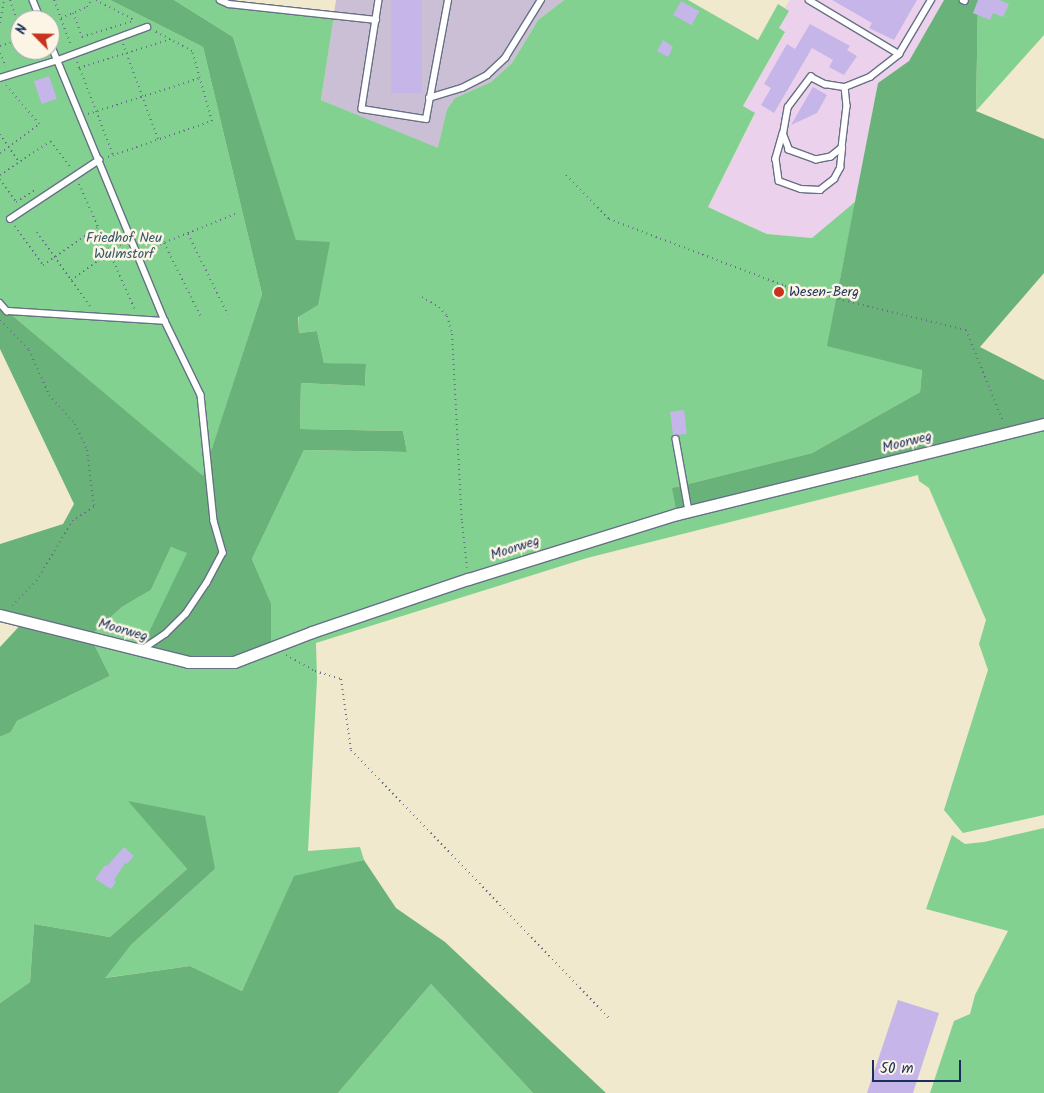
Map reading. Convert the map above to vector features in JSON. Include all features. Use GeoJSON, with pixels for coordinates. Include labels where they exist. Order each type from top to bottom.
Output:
{"type":"FeatureCollection","features":[{"type":"Feature","properties":{"kind":"street","name":"Moorweg"},"geometry":{"type":"LineString","coordinates":[[1,615],[188,662],[234,662],[271,647],[581,542],[689,511],[1044,424]]}},
{"type":"Feature","properties":{"kind":"lane"},"geometry":{"type":"LineString","coordinates":[[220,0],[229,4],[376,20]]}},
{"type":"Feature","properties":{"kind":"lane"},"geometry":{"type":"LineString","coordinates":[[379,0],[362,109],[426,119],[448,0]]}},
{"type":"Feature","properties":{"kind":"lane"},"geometry":{"type":"LineString","coordinates":[[429,98],[462,88],[487,75],[505,58],[541,0]]}},
{"type":"Feature","properties":{"kind":"lane"},"geometry":{"type":"LineString","coordinates":[[810,0],[899,54]]}},
{"type":"Feature","properties":{"kind":"lane"},"geometry":{"type":"LineString","coordinates":[[845,87],[847,106],[840,168],[834,178],[820,190],[801,189],[779,180],[776,159],[788,107],[812,77],[825,84],[845,87],[870,77],[899,54],[930,0]]}},
{"type":"Feature","properties":{"kind":"lane"},"geometry":{"type":"LineString","coordinates":[[60,59],[147,27]]}},
{"type":"Feature","properties":{"kind":"lane"},"geometry":{"type":"LineString","coordinates":[[2,80],[58,60],[165,321],[201,395],[214,521],[223,553],[207,583],[186,614],[166,634],[140,651]]}},
{"type":"Feature","properties":{"kind":"lane"},"geometry":{"type":"LineString","coordinates":[[783,134],[789,150],[816,160],[831,157],[842,148]]}},
{"type":"Feature","properties":{"kind":"lane"},"geometry":{"type":"LineString","coordinates":[[10,219],[99,160]]}},
{"type":"Feature","properties":{"kind":"lane"},"geometry":{"type":"LineString","coordinates":[[0,303],[7,312],[165,321]]}},
{"type":"Feature","properties":{"kind":"lane"},"geometry":{"type":"LineString","coordinates":[[676,439],[689,511]]}},
{"type":"Feature","properties":{"kind":"path"},"geometry":{"type":"LineString","coordinates":[[0,23],[4,0]]}},
{"type":"Feature","properties":{"kind":"path"},"geometry":{"type":"LineString","coordinates":[[54,0],[113,156]]}},
{"type":"Feature","properties":{"kind":"path"},"geometry":{"type":"LineString","coordinates":[[61,18],[88,7],[91,0]]}},
{"type":"Feature","properties":{"kind":"path"},"geometry":{"type":"LineString","coordinates":[[96,0],[192,51],[212,122],[99,160]]}},
{"type":"Feature","properties":{"kind":"path"},"geometry":{"type":"LineString","coordinates":[[73,13],[82,37],[134,20]]}},
{"type":"Feature","properties":{"kind":"path"},"geometry":{"type":"LineString","coordinates":[[121,37],[158,139]]}},
{"type":"Feature","properties":{"kind":"path"},"geometry":{"type":"LineString","coordinates":[[79,68],[170,39]]}},
{"type":"Feature","properties":{"kind":"path"},"geometry":{"type":"LineString","coordinates":[[0,53],[7,71]]}},
{"type":"Feature","properties":{"kind":"path"},"geometry":{"type":"LineString","coordinates":[[81,117],[200,78]]}},
{"type":"Feature","properties":{"kind":"path"},"geometry":{"type":"LineString","coordinates":[[0,153],[39,124],[2,80]]}},
{"type":"Feature","properties":{"kind":"path"},"geometry":{"type":"LineString","coordinates":[[0,134],[19,162]]}},
{"type":"Feature","properties":{"kind":"path"},"geometry":{"type":"LineString","coordinates":[[0,175],[51,141],[71,168]]}},
{"type":"Feature","properties":{"kind":"path"},"geometry":{"type":"LineString","coordinates":[[75,175],[140,320]]}},
{"type":"Feature","properties":{"kind":"path"},"geometry":{"type":"LineString","coordinates":[[566,175],[609,219],[786,286],[966,330],[1007,433]]}},
{"type":"Feature","properties":{"kind":"path"},"geometry":{"type":"LineString","coordinates":[[0,179],[16,202],[39,188]]}},
{"type":"Feature","properties":{"kind":"path"},"geometry":{"type":"LineString","coordinates":[[137,254],[235,214]]}},
{"type":"Feature","properties":{"kind":"path"},"geometry":{"type":"LineString","coordinates":[[10,219],[43,265],[98,227]]}},
{"type":"Feature","properties":{"kind":"path"},"geometry":{"type":"LineString","coordinates":[[37,232],[98,317]]}},
{"type":"Feature","properties":{"kind":"path"},"geometry":{"type":"LineString","coordinates":[[188,234],[228,314]]}},
{"type":"Feature","properties":{"kind":"path"},"geometry":{"type":"LineString","coordinates":[[71,280],[131,238]]}},
{"type":"Feature","properties":{"kind":"path"},"geometry":{"type":"LineString","coordinates":[[164,243],[202,317]]}},
{"type":"Feature","properties":{"kind":"path"},"geometry":{"type":"LineString","coordinates":[[422,297],[439,307],[447,316],[452,334],[462,522],[468,579]]}},
{"type":"Feature","properties":{"kind":"path"},"geometry":{"type":"LineString","coordinates":[[0,320],[29,350],[49,395],[75,424],[87,450],[94,507],[73,520],[38,580],[1,615]]}},
{"type":"Feature","properties":{"kind":"path"},"geometry":{"type":"LineString","coordinates":[[271,647],[315,671],[341,679],[351,750],[609,1018]]}},
{"type":"Feature","properties":{"kind":"shaded area"},"geometry":{"type":"Polygon","coordinates":[[[336,0],[564,0],[538,20],[512,63],[491,82],[455,98],[447,109],[439,149],[321,100],[336,0]]]}},
{"type":"Feature","properties":{"kind":"shaded area"},"geometry":{"type":"Polygon","coordinates":[[[790,0],[944,0],[909,61],[878,83],[856,201],[813,238],[767,234],[708,207],[755,114],[743,106],[785,33],[778,28],[789,11],[785,8],[790,0]]]}},
{"type":"Feature","properties":{"kind":"green space","name":"Friedhof Neu Wulmstorf"},"geometry":{"type":"Polygon","coordinates":[[[0,0],[110,0],[203,47],[262,294],[203,477],[7,311],[0,303],[0,0]]]}},
{"type":"Feature","properties":{"kind":"green space"},"geometry":{"type":"Polygon","coordinates":[[[110,0],[174,0],[233,37],[296,240],[330,242],[318,305],[298,317],[299,333],[317,331],[324,363],[366,364],[365,386],[301,383],[300,429],[403,431],[407,452],[304,450],[252,559],[271,603],[271,647],[234,662],[140,651],[187,553],[171,547],[151,590],[122,607],[90,636],[110,676],[17,721],[11,732],[0,737],[0,647],[25,620],[0,615],[0,544],[63,524],[74,504],[0,349],[0,303],[7,311],[203,476],[262,294],[203,47],[110,0]]]}},
{"type":"Feature","properties":{"kind":"green space"},"geometry":{"type":"Polygon","coordinates":[[[174,0],[230,0],[229,4],[334,15],[321,100],[438,148],[447,109],[455,98],[491,82],[512,63],[538,20],[564,0],[688,0],[758,40],[778,4],[789,11],[779,28],[785,32],[743,106],[755,113],[708,207],[767,234],[812,238],[856,201],[840,279],[922,370],[920,392],[812,453],[672,488],[1044,424],[1044,815],[963,833],[944,810],[988,670],[979,644],[986,620],[929,488],[919,481],[918,475],[587,558],[316,643],[317,679],[308,851],[360,847],[364,860],[294,877],[242,991],[190,966],[104,978],[131,945],[215,869],[129,801],[187,869],[110,937],[34,924],[30,982],[0,1003],[0,737],[11,732],[17,721],[110,676],[90,636],[122,607],[151,590],[171,547],[187,552],[271,603],[252,559],[304,450],[407,452],[403,431],[300,429],[301,383],[365,386],[366,365],[324,363],[317,331],[299,333],[296,241],[233,37],[174,0]]]}},
{"type":"Feature","properties":{"kind":"green space"},"geometry":{"type":"Polygon","coordinates":[[[944,0],[978,0],[976,111],[1044,139],[1044,273],[980,347],[1044,380],[1044,424],[677,514],[672,488],[812,453],[920,392],[922,370],[827,346],[878,83],[909,61],[944,0]]]}},
{"type":"Feature","properties":{"kind":"green space"},"geometry":{"type":"Polygon","coordinates":[[[978,0],[1044,0],[1044,35],[976,111],[978,0]]]}},
{"type":"Feature","properties":{"kind":"green space"},"geometry":{"type":"Polygon","coordinates":[[[128,801],[205,816],[215,869],[131,945],[105,978],[190,966],[242,991],[294,876],[364,860],[396,908],[445,942],[606,1093],[533,1093],[431,984],[338,1093],[0,1093],[0,1003],[30,982],[34,924],[110,937],[187,869],[128,801]]]}},
{"type":"Feature","properties":{"kind":"green space"},"geometry":{"type":"Polygon","coordinates":[[[1044,828],[1044,1093],[930,1093],[954,1021],[970,1014],[975,995],[1008,931],[926,909],[952,835],[965,844],[984,842],[1044,828]]]}},
{"type":"Feature","properties":{"kind":"green space"},"geometry":{"type":"Polygon","coordinates":[[[431,984],[533,1093],[338,1093],[431,984]]]}},
{"type":"Feature","properties":{"kind":"building"},"geometry":{"type":"Polygon","coordinates":[[[391,0],[422,0],[422,93],[391,93],[391,0]]]}},
{"type":"Feature","properties":{"kind":"building"},"geometry":{"type":"Polygon","coordinates":[[[832,0],[917,0],[894,40],[869,28],[872,23],[832,0]]]}},
{"type":"Feature","properties":{"kind":"building"},"geometry":{"type":"Polygon","coordinates":[[[978,0],[999,0],[1009,4],[1003,17],[993,13],[990,20],[973,13],[978,0]]]}},
{"type":"Feature","properties":{"kind":"building"},"geometry":{"type":"Polygon","coordinates":[[[681,1],[699,11],[692,25],[673,15],[681,1]]]}},
{"type":"Feature","properties":{"kind":"building"},"geometry":{"type":"Polygon","coordinates":[[[810,24],[850,46],[847,50],[857,56],[844,75],[829,67],[833,60],[812,48],[774,113],[761,105],[771,88],[764,84],[787,44],[795,49],[810,24]]]}},
{"type":"Feature","properties":{"kind":"building"},"geometry":{"type":"Polygon","coordinates":[[[663,40],[673,47],[668,57],[657,51],[663,40]]]}},
{"type":"Feature","properties":{"kind":"building"},"geometry":{"type":"Polygon","coordinates":[[[49,76],[57,99],[42,104],[34,81],[49,76]]]}},
{"type":"Feature","properties":{"kind":"building"},"geometry":{"type":"Polygon","coordinates":[[[813,87],[827,95],[817,113],[791,125],[813,87]]]}},
{"type":"Feature","properties":{"kind":"building"},"geometry":{"type":"Polygon","coordinates":[[[684,410],[687,434],[673,436],[670,412],[684,410]]]}},
{"type":"Feature","properties":{"kind":"building"},"geometry":{"type":"Polygon","coordinates":[[[124,847],[134,856],[127,864],[125,863],[114,880],[116,882],[111,889],[95,879],[105,865],[107,866],[124,847]]]}},
{"type":"Feature","properties":{"kind":"building"},"geometry":{"type":"Polygon","coordinates":[[[898,1000],[939,1013],[913,1093],[867,1093],[898,1000]]]}},
{"type":"Feature","properties":{"kind":"place","name":"Wesen-Berg"},"geometry":{"type":"Point","coordinates":[779,292]}}]}
